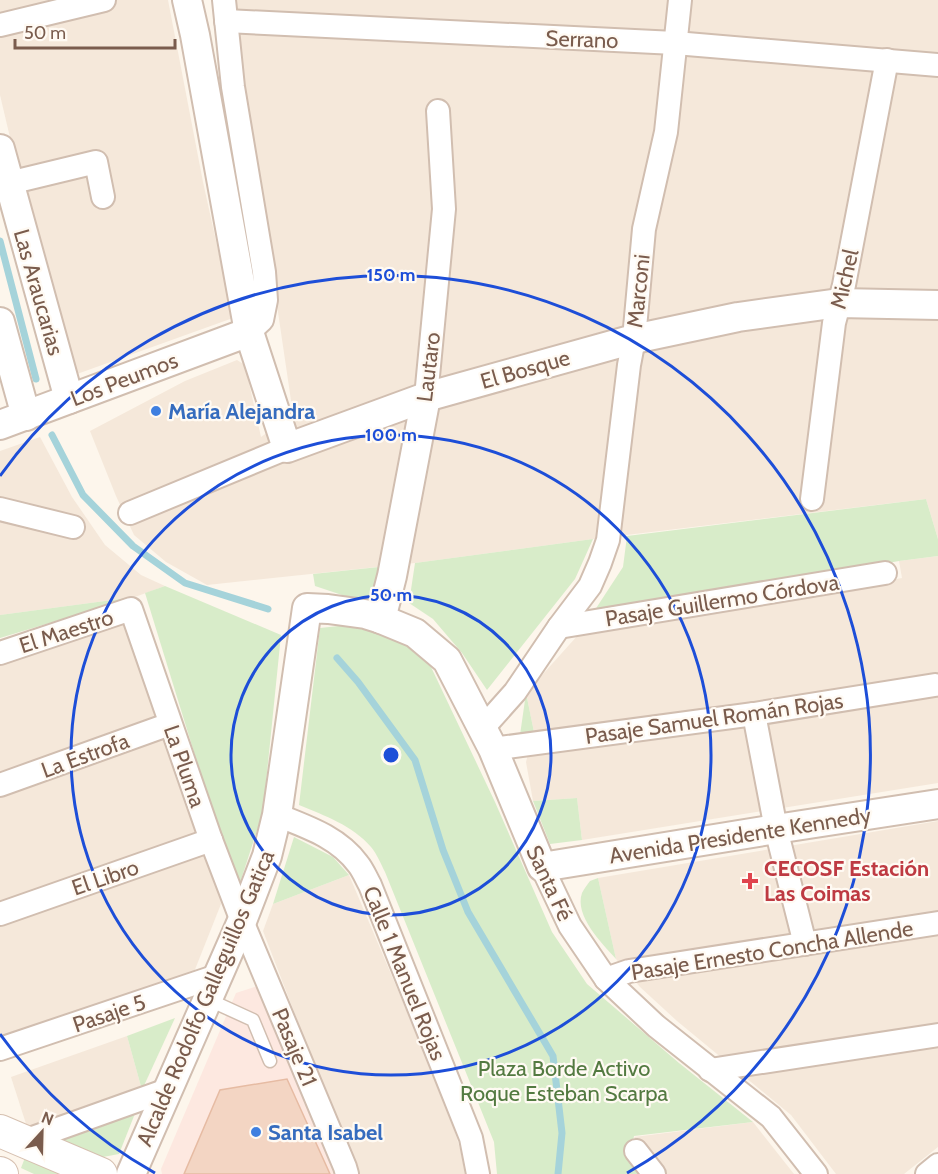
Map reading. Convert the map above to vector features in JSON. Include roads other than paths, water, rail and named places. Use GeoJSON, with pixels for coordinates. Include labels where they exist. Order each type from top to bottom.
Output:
{"type":"FeatureCollection","features":[{"type":"Feature","properties":{"kind":"main road"},"geometry":{"type":"LineString","coordinates":[[12,1136],[101,1174]]}},
{"type":"Feature","properties":{"kind":"street"},"geometry":{"type":"LineString","coordinates":[[0,26],[104,0]]}},
{"type":"Feature","properties":{"kind":"street"},"geometry":{"type":"LineString","coordinates":[[187,0],[249,332],[288,448]]}},
{"type":"Feature","properties":{"kind":"street","name":"Marconi"},"geometry":{"type":"LineString","coordinates":[[488,739],[515,692],[590,586],[608,540],[634,339],[645,228],[666,132],[680,0]]}},
{"type":"Feature","properties":{"kind":"street"},"geometry":{"type":"LineString","coordinates":[[225,11],[232,87],[264,272],[266,300],[262,320],[249,332]]}},
{"type":"Feature","properties":{"kind":"street","name":"Serrano"},"geometry":{"type":"LineString","coordinates":[[225,11],[675,43],[938,65]]}},
{"type":"Feature","properties":{"kind":"street","name":"Michel"},"geometry":{"type":"LineString","coordinates":[[812,499],[834,323],[846,274],[887,60]]}},
{"type":"Feature","properties":{"kind":"street","name":"Lautaro"},"geometry":{"type":"LineString","coordinates":[[381,619],[392,576],[426,397],[444,208],[438,111]]}},
{"type":"Feature","properties":{"kind":"street","name":"Las Araucarias"},"geometry":{"type":"LineString","coordinates":[[0,149],[69,399]]}},
{"type":"Feature","properties":{"kind":"street"},"geometry":{"type":"LineString","coordinates":[[9,183],[96,162],[103,197]]}},
{"type":"Feature","properties":{"kind":"street","name":"El Bosque"},"geometry":{"type":"LineString","coordinates":[[130,513],[288,448],[426,397],[634,339],[738,317],[838,303],[938,305]]}},
{"type":"Feature","properties":{"kind":"street","name":"Las Araucarias"},"geometry":{"type":"LineString","coordinates":[[0,322],[13,421]]}},
{"type":"Feature","properties":{"kind":"street","name":"Los Peumos"},"geometry":{"type":"LineString","coordinates":[[13,421],[249,332]]}},
{"type":"Feature","properties":{"kind":"street"},"geometry":{"type":"LineString","coordinates":[[0,509],[73,527]]}},
{"type":"Feature","properties":{"kind":"street","name":"Pasaje Guillermo Córdova"},"geometry":{"type":"LineString","coordinates":[[559,627],[885,573]]}},
{"type":"Feature","properties":{"kind":"street","name":"Santa Fé"},"geometry":{"type":"LineString","coordinates":[[307,608],[365,614],[381,619],[415,633],[447,660],[488,739],[542,867],[570,926],[606,979],[656,1026],[771,1118],[816,1174]]}},
{"type":"Feature","properties":{"kind":"street","name":"Alcalde Rodolfo Galleguillos Gatica"},"geometry":{"type":"LineString","coordinates":[[131,1174],[242,921],[267,856],[277,815],[307,608]]}},
{"type":"Feature","properties":{"kind":"street","name":"El Maestro"},"geometry":{"type":"LineString","coordinates":[[0,652],[131,609]]}},
{"type":"Feature","properties":{"kind":"street","name":"La Pluma"},"geometry":{"type":"LineString","coordinates":[[131,609],[211,840],[242,921]]}},
{"type":"Feature","properties":{"kind":"street","name":"Pasaje Samuel Román Rojas"},"geometry":{"type":"LineString","coordinates":[[488,739],[754,714],[935,685]]}},
{"type":"Feature","properties":{"kind":"street"},"geometry":{"type":"LineString","coordinates":[[754,714],[776,828],[805,944]]}},
{"type":"Feature","properties":{"kind":"street","name":"La Estrofa"},"geometry":{"type":"LineString","coordinates":[[0,785],[170,724]]}},
{"type":"Feature","properties":{"kind":"street","name":"Avenida Presidente Kennedy"},"geometry":{"type":"LineString","coordinates":[[542,867],[938,804]]}},
{"type":"Feature","properties":{"kind":"street","name":"Calle 1 Manuel Rojas"},"geometry":{"type":"LineString","coordinates":[[277,815],[326,836],[347,851],[360,865],[471,1138],[478,1174]]}},
{"type":"Feature","properties":{"kind":"street","name":"El Libro"},"geometry":{"type":"LineString","coordinates":[[0,914],[211,840]]}},
{"type":"Feature","properties":{"kind":"street","name":"Pasaje 21"},"geometry":{"type":"LineString","coordinates":[[242,921],[347,1174]]}},
{"type":"Feature","properties":{"kind":"street","name":"Pasaje Ernesto Concha Allende"},"geometry":{"type":"LineString","coordinates":[[606,979],[629,971],[938,923]]}},
{"type":"Feature","properties":{"kind":"street","name":"Pasaje 5"},"geometry":{"type":"LineString","coordinates":[[0,1049],[212,987]]}},
{"type":"Feature","properties":{"kind":"street"},"geometry":{"type":"LineString","coordinates":[[710,1070],[938,1035]]}},
{"type":"Feature","properties":{"kind":"street"},"geometry":{"type":"LineString","coordinates":[[12,1136],[167,1090]]}},
{"type":"Feature","properties":{"kind":"street"},"geometry":{"type":"LineString","coordinates":[[636,1151],[654,1174]]}},
{"type":"Feature","properties":{"kind":"street"},"geometry":{"type":"LineString","coordinates":[[927,1174],[938,1165]]}},
{"type":"Feature","properties":{"kind":"lane"},"geometry":{"type":"LineString","coordinates":[[212,987],[253,1020],[270,1061]]}},
{"type":"Feature","properties":{"kind":"waterway"},"geometry":{"type":"LineString","coordinates":[[0,241],[36,379]]}},
{"type":"Feature","properties":{"kind":"waterway"},"geometry":{"type":"LineString","coordinates":[[52,435],[83,495],[133,546],[185,583],[268,609]]}},
{"type":"Feature","properties":{"kind":"waterway"},"geometry":{"type":"LineString","coordinates":[[337,658],[358,682],[415,760],[443,850],[468,912],[553,1056],[562,1133],[558,1174]]}},
{"type":"Feature","properties":{"kind":"place","name":"María Alejandra"},"geometry":{"type":"Point","coordinates":[156,411]}},
{"type":"Feature","properties":{"kind":"place","name":"CECOSF Estación Las Coimas"},"geometry":{"type":"Point","coordinates":[750,881]}},
{"type":"Feature","properties":{"kind":"place","name":"Santa Isabel"},"geometry":{"type":"Point","coordinates":[256,1132]}},
{"type":"Feature","properties":{"kind":"park label","name":"Plaza Borde Activo Roque Esteban Scarpa"},"geometry":{"type":"Point","coordinates":[564,1080]}}]}
